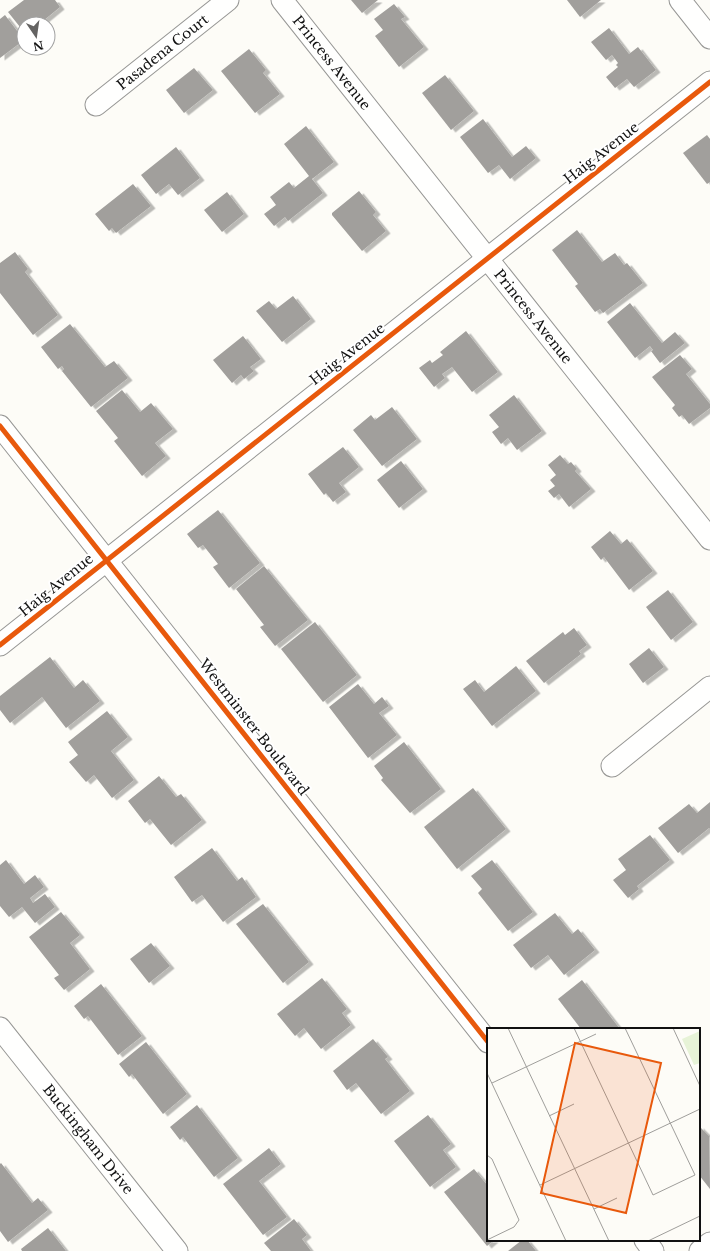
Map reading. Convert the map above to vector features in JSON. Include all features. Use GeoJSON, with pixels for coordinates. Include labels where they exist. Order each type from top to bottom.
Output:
{"type":"FeatureCollection","features":[{"type":"Feature","properties":{"kind":"street","name":"Pasadena Court"},"geometry":{"type":"LineString","coordinates":[[96,105],[228,0]]}},
{"type":"Feature","properties":{"kind":"street","name":"Princess Avenue"},"geometry":{"type":"LineString","coordinates":[[282,0],[710,539]]}},
{"type":"Feature","properties":{"kind":"street"},"geometry":{"type":"LineString","coordinates":[[680,0],[710,38]]}},
{"type":"Feature","properties":{"kind":"street","name":"Haig Avenue"},"geometry":{"type":"LineString","coordinates":[[0,645],[710,82]]}},
{"type":"Feature","properties":{"kind":"street","name":"Westminster Boulevard"},"geometry":{"type":"LineString","coordinates":[[0,426],[487,1041]]}},
{"type":"Feature","properties":{"kind":"street"},"geometry":{"type":"LineString","coordinates":[[612,766],[710,687]]}},
{"type":"Feature","properties":{"kind":"street","name":"Buckingham Drive"},"geometry":{"type":"LineString","coordinates":[[0,1028],[176,1251]]}},
{"type":"Feature","properties":{"kind":"street"},"geometry":{"type":"LineString","coordinates":[[645,1241],[653,1251]]}},
{"type":"Feature","properties":{"kind":"street"},"geometry":{"type":"LineString","coordinates":[[700,1251],[710,1244]]}},
{"type":"Feature","properties":{"kind":"building"},"geometry":{"type":"Polygon","coordinates":[[[24,0],[55,0],[60,7],[49,16],[16,16],[16,22],[8,12],[24,0]]]}},
{"type":"Feature","properties":{"kind":"building"},"geometry":{"type":"Polygon","coordinates":[[[351,0],[378,0],[362,13],[351,0]]]}},
{"type":"Feature","properties":{"kind":"building"},"geometry":{"type":"Polygon","coordinates":[[[567,0],[601,0],[580,17],[567,0]]]}},
{"type":"Feature","properties":{"kind":"building"},"geometry":{"type":"Polygon","coordinates":[[[394,4],[405,17],[401,19],[424,47],[399,67],[375,36],[383,30],[374,19],[394,4]]]}},
{"type":"Feature","properties":{"kind":"building"},"geometry":{"type":"Polygon","coordinates":[[[5,15],[16,29],[16,46],[0,58],[0,19],[5,15]]]}},
{"type":"Feature","properties":{"kind":"building"},"geometry":{"type":"Polygon","coordinates":[[[609,28],[629,54],[638,47],[656,70],[634,87],[627,79],[615,88],[606,77],[618,67],[616,65],[618,63],[612,55],[606,60],[591,42],[609,28]]]}},
{"type":"Feature","properties":{"kind":"building"},"geometry":{"type":"Polygon","coordinates":[[[249,49],[266,70],[263,73],[280,94],[255,113],[221,71],[249,49]]]}},
{"type":"Feature","properties":{"kind":"building"},"geometry":{"type":"Polygon","coordinates":[[[194,68],[213,90],[184,113],[166,90],[194,68]]]}},
{"type":"Feature","properties":{"kind":"building"},"geometry":{"type":"Polygon","coordinates":[[[445,75],[474,111],[451,130],[422,93],[445,75]]]}},
{"type":"Feature","properties":{"kind":"building"},"geometry":{"type":"Polygon","coordinates":[[[483,119],[512,157],[526,146],[536,158],[510,179],[499,165],[488,173],[460,137],[483,119]]]}},
{"type":"Feature","properties":{"kind":"building"},"geometry":{"type":"Polygon","coordinates":[[[306,126],[334,162],[312,179],[323,193],[288,221],[285,217],[274,226],[264,214],[276,205],[270,197],[289,182],[294,188],[309,176],[284,144],[306,126]]]}},
{"type":"Feature","properties":{"kind":"building"},"geometry":{"type":"Polygon","coordinates":[[[707,135],[710,139],[710,182],[707,184],[683,153],[707,135]]]}},
{"type":"Feature","properties":{"kind":"building"},"geometry":{"type":"Polygon","coordinates":[[[176,147],[200,178],[178,195],[169,184],[156,194],[141,175],[176,147]]]}},
{"type":"Feature","properties":{"kind":"building"},"geometry":{"type":"Polygon","coordinates":[[[133,184],[151,206],[116,233],[112,228],[109,231],[95,214],[133,184]]]}},
{"type":"Feature","properties":{"kind":"building"},"geometry":{"type":"Polygon","coordinates":[[[359,191],[376,212],[373,215],[386,231],[362,251],[332,215],[332,213],[359,191]]]}},
{"type":"Feature","properties":{"kind":"building"},"geometry":{"type":"Polygon","coordinates":[[[227,192],[244,214],[222,232],[204,210],[227,192]]]}},
{"type":"Feature","properties":{"kind":"building"},"geometry":{"type":"Polygon","coordinates":[[[577,230],[602,262],[615,253],[624,265],[627,263],[643,283],[603,313],[600,309],[595,312],[575,286],[578,284],[552,250],[577,230]]]}},
{"type":"Feature","properties":{"kind":"building"},"geometry":{"type":"Polygon","coordinates":[[[15,252],[28,269],[25,272],[58,315],[33,335],[0,293],[0,263],[15,252]]]}},
{"type":"Feature","properties":{"kind":"building"},"geometry":{"type":"Polygon","coordinates":[[[293,296],[311,319],[282,342],[256,311],[269,301],[276,309],[293,296]]]}},
{"type":"Feature","properties":{"kind":"building"},"geometry":{"type":"Polygon","coordinates":[[[630,303],[662,343],[675,332],[685,343],[660,363],[651,351],[653,350],[650,346],[635,358],[607,322],[630,303]]]}},
{"type":"Feature","properties":{"kind":"building"},"geometry":{"type":"Polygon","coordinates":[[[70,324],[105,367],[114,361],[128,378],[91,407],[62,371],[64,369],[62,366],[58,369],[41,347],[70,324]]]}},
{"type":"Feature","properties":{"kind":"building"},"geometry":{"type":"Polygon","coordinates":[[[466,331],[498,372],[472,392],[452,367],[442,374],[445,378],[434,387],[419,368],[430,360],[432,363],[443,355],[440,352],[466,331]]]}},
{"type":"Feature","properties":{"kind":"building"},"geometry":{"type":"Polygon","coordinates":[[[243,336],[261,359],[250,367],[254,371],[244,379],[241,375],[232,383],[213,360],[243,336]]]}},
{"type":"Feature","properties":{"kind":"building"},"geometry":{"type":"Polygon","coordinates":[[[680,355],[692,369],[686,374],[710,404],[710,408],[689,424],[682,415],[679,417],[672,408],[675,405],[652,377],[680,355]]]}},
{"type":"Feature","properties":{"kind":"building"},"geometry":{"type":"Polygon","coordinates":[[[122,390],[140,412],[151,403],[173,429],[155,443],[166,456],[142,476],[114,441],[118,438],[96,411],[122,390]]]}},
{"type":"Feature","properties":{"kind":"building"},"geometry":{"type":"Polygon","coordinates":[[[514,395],[542,431],[517,450],[508,438],[501,444],[492,432],[499,427],[489,415],[514,395]]]}},
{"type":"Feature","properties":{"kind":"building"},"geometry":{"type":"Polygon","coordinates":[[[392,407],[417,439],[382,466],[353,430],[371,415],[375,420],[392,407]]]}},
{"type":"Feature","properties":{"kind":"building"},"geometry":{"type":"Polygon","coordinates":[[[343,447],[359,467],[339,483],[346,492],[333,502],[326,493],[324,495],[308,474],[343,447]]]}},
{"type":"Feature","properties":{"kind":"building"},"geometry":{"type":"Polygon","coordinates":[[[560,455],[568,464],[571,462],[577,469],[575,471],[591,489],[569,507],[559,494],[554,498],[548,491],[555,486],[550,480],[556,475],[548,465],[560,455]]]}},
{"type":"Feature","properties":{"kind":"building"},"geometry":{"type":"Polygon","coordinates":[[[401,461],[423,489],[399,508],[377,480],[401,461]]]}},
{"type":"Feature","properties":{"kind":"building"},"geometry":{"type":"Polygon","coordinates":[[[218,510],[260,563],[229,588],[213,567],[218,564],[203,545],[198,548],[187,534],[218,510]]]}},
{"type":"Feature","properties":{"kind":"building"},"geometry":{"type":"Polygon","coordinates":[[[610,531],[621,544],[627,539],[653,571],[629,590],[604,557],[601,560],[591,547],[610,531]]]}},
{"type":"Feature","properties":{"kind":"building"},"geometry":{"type":"Polygon","coordinates":[[[264,566],[308,620],[275,646],[260,627],[264,625],[236,589],[264,566]]]}},
{"type":"Feature","properties":{"kind":"building"},"geometry":{"type":"Polygon","coordinates":[[[668,590],[693,622],[671,640],[646,607],[668,590]]]}},
{"type":"Feature","properties":{"kind":"building"},"geometry":{"type":"Polygon","coordinates":[[[315,622],[357,675],[323,702],[281,649],[315,622]]]}},
{"type":"Feature","properties":{"kind":"building"},"geometry":{"type":"Polygon","coordinates":[[[574,628],[587,645],[579,651],[581,654],[544,683],[526,661],[563,632],[565,635],[574,628]]]}},
{"type":"Feature","properties":{"kind":"building"},"geometry":{"type":"Polygon","coordinates":[[[649,648],[664,667],[643,683],[629,664],[649,648]]]}},
{"type":"Feature","properties":{"kind":"building"},"geometry":{"type":"Polygon","coordinates":[[[50,657],[74,688],[83,680],[100,701],[66,728],[42,697],[10,723],[0,710],[0,696],[50,657]]]}},
{"type":"Feature","properties":{"kind":"building"},"geometry":{"type":"Polygon","coordinates":[[[516,666],[536,691],[492,726],[463,689],[475,680],[484,692],[516,666]]]}},
{"type":"Feature","properties":{"kind":"building"},"geometry":{"type":"Polygon","coordinates":[[[358,684],[374,704],[382,697],[389,706],[379,713],[397,735],[368,758],[329,707],[358,684]]]}},
{"type":"Feature","properties":{"kind":"building"},"geometry":{"type":"Polygon","coordinates":[[[107,711],[128,737],[111,751],[134,780],[112,798],[94,775],[86,782],[69,762],[78,755],[68,742],[107,711]]]}},
{"type":"Feature","properties":{"kind":"building"},"geometry":{"type":"Polygon","coordinates":[[[404,742],[441,789],[410,813],[381,780],[383,778],[374,766],[404,742]]]}},
{"type":"Feature","properties":{"kind":"building"},"geometry":{"type":"Polygon","coordinates":[[[159,776],[176,797],[181,794],[202,820],[171,845],[150,819],[145,823],[128,801],[159,776]]]}},
{"type":"Feature","properties":{"kind":"building"},"geometry":{"type":"Polygon","coordinates":[[[473,788],[506,829],[457,869],[424,827],[473,788]]]}},
{"type":"Feature","properties":{"kind":"building"},"geometry":{"type":"Polygon","coordinates":[[[710,802],[710,829],[709,828],[678,853],[658,828],[689,804],[697,813],[710,802]]]}},
{"type":"Feature","properties":{"kind":"building"},"geometry":{"type":"Polygon","coordinates":[[[650,835],[670,860],[637,886],[639,889],[628,898],[613,880],[626,870],[618,859],[650,835]]]}},
{"type":"Feature","properties":{"kind":"building"},"geometry":{"type":"Polygon","coordinates":[[[212,848],[237,881],[242,877],[256,897],[223,922],[202,895],[192,902],[174,877],[212,848]]]}},
{"type":"Feature","properties":{"kind":"building"},"geometry":{"type":"Polygon","coordinates":[[[6,860],[24,884],[35,875],[44,887],[30,898],[33,903],[45,894],[55,907],[35,923],[22,907],[9,917],[0,906],[0,865],[6,860]]]}},
{"type":"Feature","properties":{"kind":"building"},"geometry":{"type":"Polygon","coordinates":[[[492,860],[533,912],[508,931],[478,893],[482,889],[471,876],[492,860]]]}},
{"type":"Feature","properties":{"kind":"building"},"geometry":{"type":"Polygon","coordinates":[[[263,904],[309,962],[283,983],[236,924],[263,904]]]}},
{"type":"Feature","properties":{"kind":"building"},"geometry":{"type":"Polygon","coordinates":[[[61,912],[80,935],[70,943],[90,969],[64,990],[54,978],[59,975],[29,937],[61,912]]]}},
{"type":"Feature","properties":{"kind":"building"},"geometry":{"type":"Polygon","coordinates":[[[555,913],[572,934],[578,929],[595,950],[564,975],[548,955],[531,968],[513,945],[555,913]]]}},
{"type":"Feature","properties":{"kind":"building"},"geometry":{"type":"Polygon","coordinates":[[[151,943],[170,966],[149,983],[130,959],[151,943]]]}},
{"type":"Feature","properties":{"kind":"building"},"geometry":{"type":"Polygon","coordinates":[[[322,978],[347,1009],[342,1013],[351,1025],[321,1049],[304,1028],[295,1036],[277,1014],[322,978]]]}},
{"type":"Feature","properties":{"kind":"building"},"geometry":{"type":"Polygon","coordinates":[[[582,980],[619,1028],[580,1028],[558,999],[582,980]]]}},
{"type":"Feature","properties":{"kind":"building"},"geometry":{"type":"Polygon","coordinates":[[[101,984],[142,1036],[118,1055],[88,1016],[84,1019],[74,1006],[101,984]]]}},
{"type":"Feature","properties":{"kind":"building"},"geometry":{"type":"Polygon","coordinates":[[[373,1039],[388,1057],[385,1059],[410,1091],[381,1114],[356,1083],[347,1090],[333,1071],[373,1039]]]}},
{"type":"Feature","properties":{"kind":"building"},"geometry":{"type":"Polygon","coordinates":[[[146,1042],[187,1094],[163,1114],[132,1074],[129,1077],[119,1064],[146,1042]]]}},
{"type":"Feature","properties":{"kind":"building"},"geometry":{"type":"Polygon","coordinates":[[[197,1105],[238,1158],[214,1177],[183,1137],[180,1140],[170,1127],[197,1105]]]}},
{"type":"Feature","properties":{"kind":"building"},"geometry":{"type":"Polygon","coordinates":[[[428,1115],[451,1144],[443,1150],[456,1167],[430,1187],[394,1141],[428,1115]]]}},
{"type":"Feature","properties":{"kind":"building"},"geometry":{"type":"Polygon","coordinates":[[[700,1127],[709,1136],[710,1189],[700,1176],[700,1127]]]}},
{"type":"Feature","properties":{"kind":"building"},"geometry":{"type":"Polygon","coordinates":[[[269,1148],[281,1164],[259,1181],[287,1217],[263,1235],[223,1184],[269,1148]]]}},
{"type":"Feature","properties":{"kind":"building"},"geometry":{"type":"Polygon","coordinates":[[[1,1163],[32,1203],[38,1198],[48,1210],[8,1242],[0,1231],[1,1163]]]}},
{"type":"Feature","properties":{"kind":"building"},"geometry":{"type":"Polygon","coordinates":[[[474,1169],[487,1185],[487,1241],[493,1241],[487,1246],[444,1192],[474,1169]]]}},
{"type":"Feature","properties":{"kind":"building"},"geometry":{"type":"Polygon","coordinates":[[[294,1219],[307,1235],[302,1239],[311,1251],[271,1251],[264,1243],[294,1219]]]}},
{"type":"Feature","properties":{"kind":"building"},"geometry":{"type":"Polygon","coordinates":[[[48,1228],[66,1251],[22,1251],[21,1249],[48,1228]]]}},
{"type":"Feature","properties":{"kind":"building"},"geometry":{"type":"Polygon","coordinates":[[[521,1241],[528,1241],[536,1251],[508,1251],[521,1241]]]}},
{"type":"Feature","properties":{"kind":"cycle path"},"geometry":{"type":"LineString","coordinates":[[0,645],[710,82]]}},
{"type":"Feature","properties":{"kind":"cycle path"},"geometry":{"type":"LineString","coordinates":[[0,426],[487,1041]]}}]}
